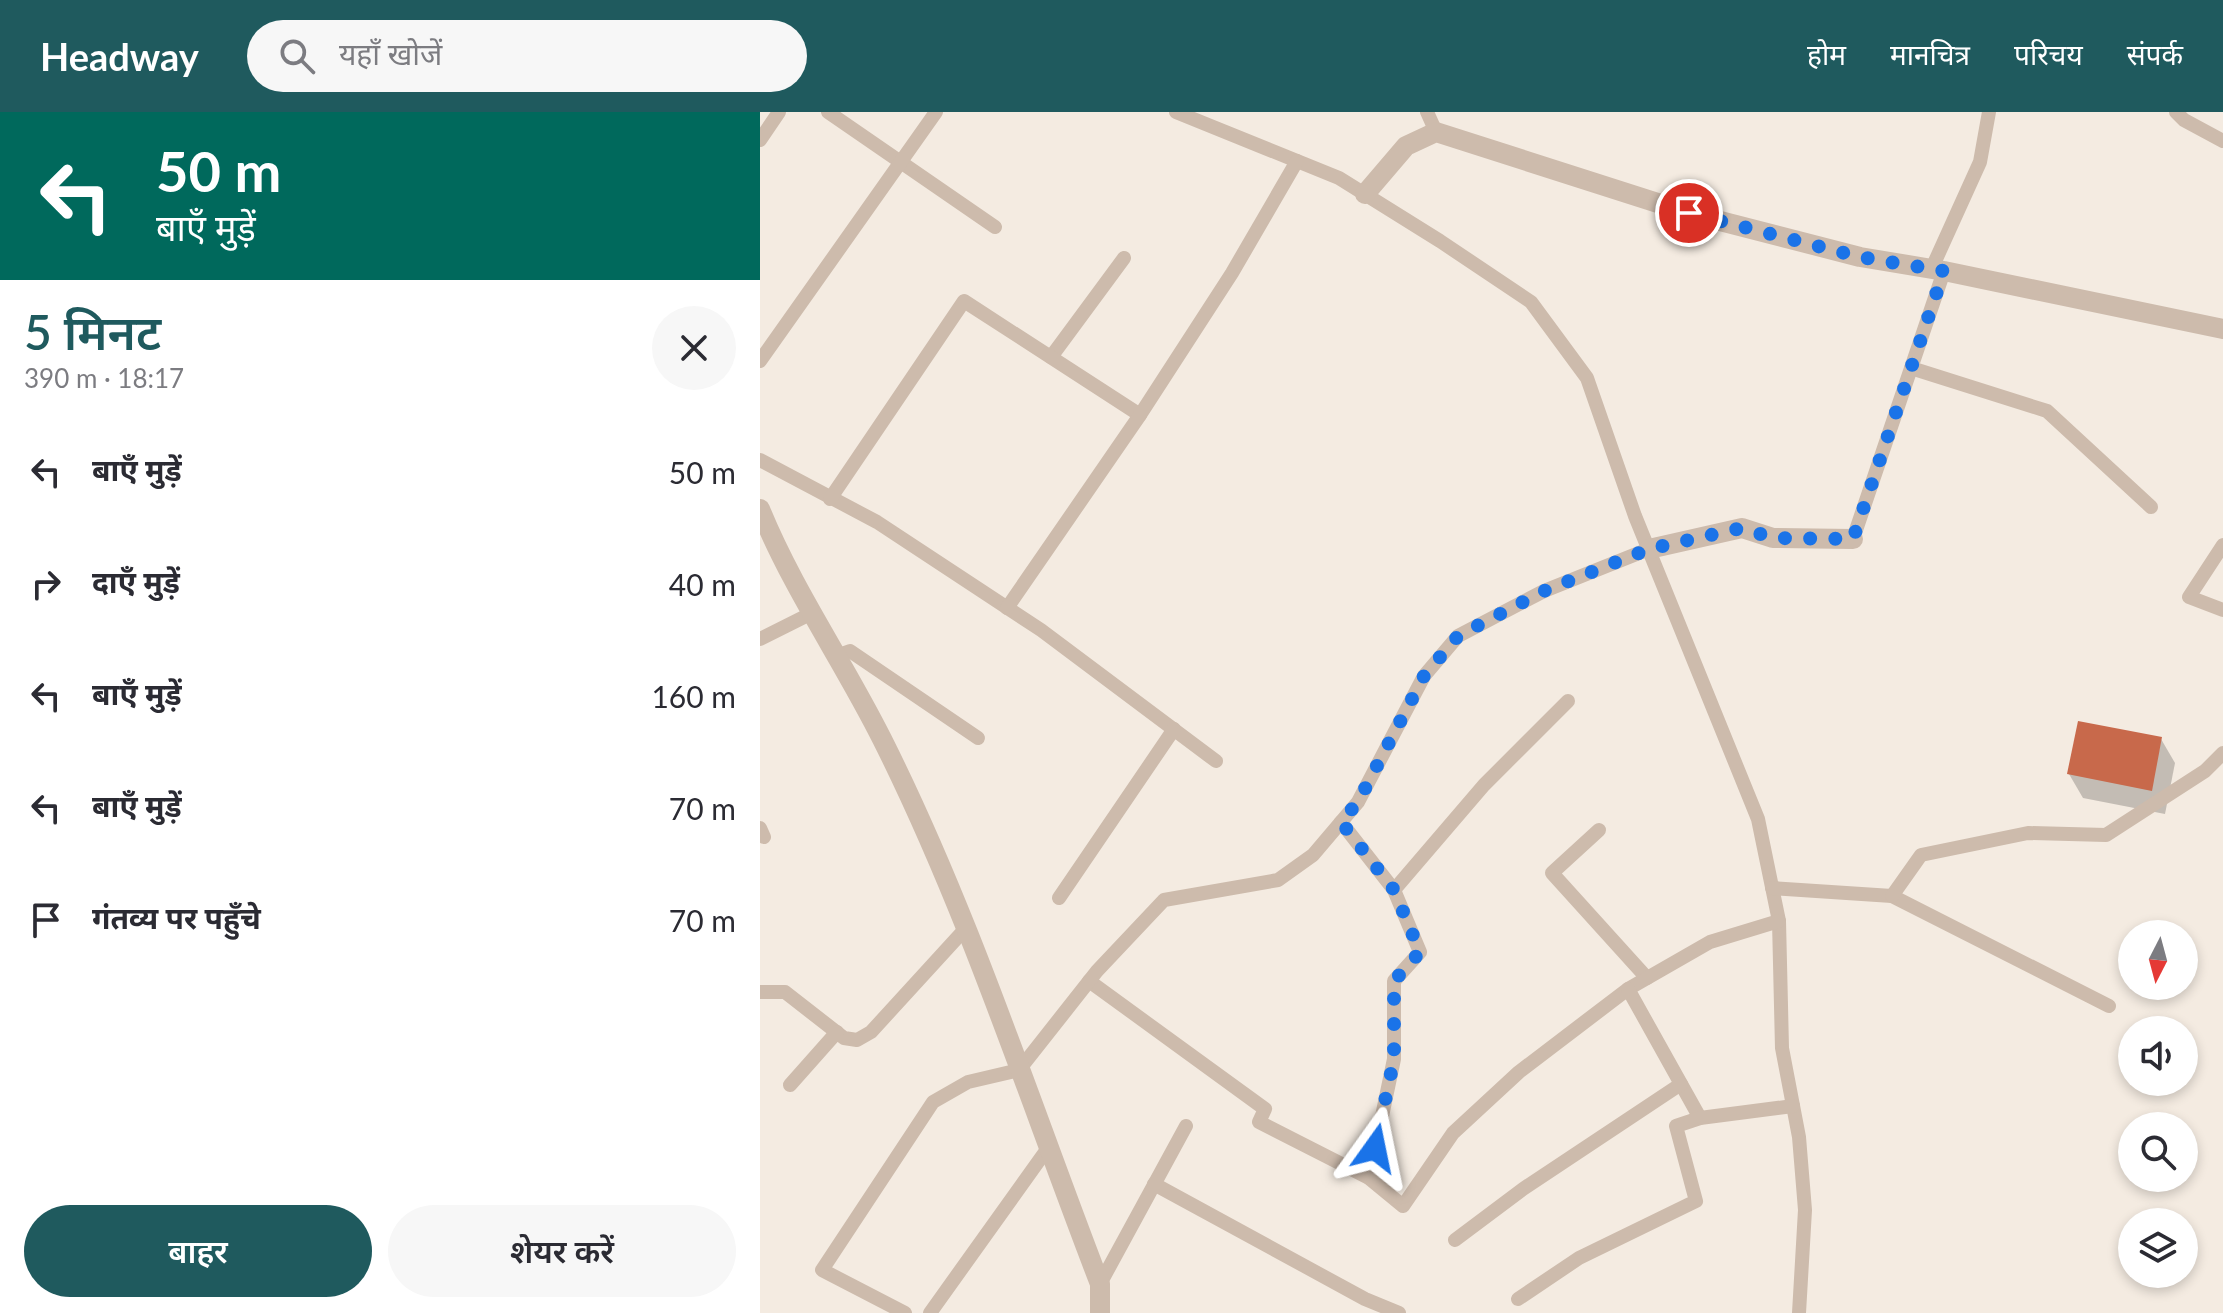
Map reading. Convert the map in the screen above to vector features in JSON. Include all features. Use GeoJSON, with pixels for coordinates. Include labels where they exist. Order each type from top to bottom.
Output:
{"type":"FeatureCollection","features":[{"type":"Feature","properties":{"kind":"street"},"geometry":{"type":"LineString","coordinates":[[1365,194],[1406,146],[1436,132],[1689,213],[1860,257],[1938,270],[2223,329]]}},
{"type":"Feature","properties":{"kind":"street"},"geometry":{"type":"LineString","coordinates":[[760,509],[778,554],[882,739],[967,927],[1100,1284],[1100,1313]]}},
{"type":"Feature","properties":{"kind":"street"},"geometry":{"type":"LineString","coordinates":[[1649,549],[1742,528],[1773,538],[1853,539]]}},
{"type":"Feature","properties":{"kind":"lane"},"geometry":{"type":"LineString","coordinates":[[760,140],[779,112]]}},
{"type":"Feature","properties":{"kind":"lane"},"geometry":{"type":"LineString","coordinates":[[828,112],[995,227]]}},
{"type":"Feature","properties":{"kind":"lane"},"geometry":{"type":"LineString","coordinates":[[760,361],[936,112]]}},
{"type":"Feature","properties":{"kind":"lane"},"geometry":{"type":"LineString","coordinates":[[1176,112],[1339,178],[1365,194],[1531,302],[1587,378],[1649,549],[1758,819],[1779,921],[1782,1048],[1799,1137],[1805,1210],[1799,1313]]}},
{"type":"Feature","properties":{"kind":"lane"},"geometry":{"type":"LineString","coordinates":[[1427,112],[1436,132]]}},
{"type":"Feature","properties":{"kind":"lane"},"geometry":{"type":"LineString","coordinates":[[1853,539],[1911,368],[1938,270],[1980,162],[1989,112]]}},
{"type":"Feature","properties":{"kind":"lane"},"geometry":{"type":"LineString","coordinates":[[2176,112],[2184,120],[2223,141]]}},
{"type":"Feature","properties":{"kind":"lane"},"geometry":{"type":"LineString","coordinates":[[1007,608],[1140,415],[1232,273],[1297,161]]}},
{"type":"Feature","properties":{"kind":"lane"},"geometry":{"type":"LineString","coordinates":[[1051,357],[1124,258]]}},
{"type":"Feature","properties":{"kind":"lane"},"geometry":{"type":"LineString","coordinates":[[830,499],[964,301],[1140,415]]}},
{"type":"Feature","properties":{"kind":"lane"},"geometry":{"type":"LineString","coordinates":[[1911,368],[2047,411],[2151,507]]}},
{"type":"Feature","properties":{"kind":"lane"},"geometry":{"type":"LineString","coordinates":[[760,460],[877,522],[1041,630],[1216,761]]}},
{"type":"Feature","properties":{"kind":"lane"},"geometry":{"type":"LineString","coordinates":[[2223,545],[2189,597],[2223,610]]}},
{"type":"Feature","properties":{"kind":"lane"},"geometry":{"type":"LineString","coordinates":[[905,1313],[822,1270],[933,1102],[968,1082],[1019,1070],[1089,981],[1164,900],[1278,880],[1313,855],[1358,802],[1424,676],[1458,636],[1544,591],[1649,549]]}},
{"type":"Feature","properties":{"kind":"lane"},"geometry":{"type":"LineString","coordinates":[[760,639],[812,613]]}},
{"type":"Feature","properties":{"kind":"lane"},"geometry":{"type":"LineString","coordinates":[[836,656],[850,651],[978,738]]}},
{"type":"Feature","properties":{"kind":"lane"},"geometry":{"type":"LineString","coordinates":[[1394,890],[1484,785],[1568,701]]}},
{"type":"Feature","properties":{"kind":"lane"},"geometry":{"type":"LineString","coordinates":[[1059,898],[1174,729]]}},
{"type":"Feature","properties":{"kind":"lane"},"geometry":{"type":"LineString","coordinates":[[1892,896],[1921,855],[2028,833],[2106,835],[2205,771],[2221,756]]}},
{"type":"Feature","properties":{"kind":"lane"},"geometry":{"type":"LineString","coordinates":[[1341,822],[1394,890],[1420,952],[1394,981],[1394,1059],[1369,1178]]}},
{"type":"Feature","properties":{"kind":"lane"},"geometry":{"type":"LineString","coordinates":[[1599,830],[1552,873],[1647,978]]}},
{"type":"Feature","properties":{"kind":"lane"},"geometry":{"type":"LineString","coordinates":[[1772,888],[1892,896],[2109,1006]]}},
{"type":"Feature","properties":{"kind":"lane"},"geometry":{"type":"LineString","coordinates":[[1089,981],[1265,1109],[1259,1122],[1369,1178],[1403,1206],[1453,1133],[1519,1072],[1628,989],[1710,942],[1779,921]]}},
{"type":"Feature","properties":{"kind":"lane"},"geometry":{"type":"LineString","coordinates":[[760,992],[785,992],[844,1038],[857,1040],[871,1032],[967,927]]}},
{"type":"Feature","properties":{"kind":"lane"},"geometry":{"type":"LineString","coordinates":[[1628,989],[1700,1118]]}},
{"type":"Feature","properties":{"kind":"lane"},"geometry":{"type":"LineString","coordinates":[[790,1085],[837,1032]]}},
{"type":"Feature","properties":{"kind":"lane"},"geometry":{"type":"LineString","coordinates":[[1455,1240],[1523,1189],[1681,1084]]}},
{"type":"Feature","properties":{"kind":"lane"},"geometry":{"type":"LineString","coordinates":[[1518,1299],[1579,1258],[1696,1201],[1676,1126],[1700,1118],[1793,1106]]}},
{"type":"Feature","properties":{"kind":"lane"},"geometry":{"type":"LineString","coordinates":[[1100,1284],[1186,1126]]}},
{"type":"Feature","properties":{"kind":"lane"},"geometry":{"type":"LineString","coordinates":[[930,1313],[1048,1148]]}},
{"type":"Feature","properties":{"kind":"lane"},"geometry":{"type":"LineString","coordinates":[[1154,1184],[1365,1299],[1399,1313]]}},
{"type":"Feature","properties":{"kind":"lane"},"geometry":{"type":"LineString","coordinates":[[1358,1313],[1365,1299]]}},
{"type":"Feature","properties":{"kind":"building"},"geometry":{"type":"Polygon","coordinates":[[[2078,721],[2162,737],[2152,791],[2067,774],[2078,721]]]}},
{"type":"Feature","properties":{"kind":"route"},"geometry":{"type":"LineString","coordinates":[[1375,1148],[1394,1059],[1394,981],[1420,952],[1394,890],[1341,822],[1358,802],[1424,676],[1458,636],[1544,591],[1649,549],[1742,528],[1773,538],[1853,539],[1944,271],[1860,257],[1689,213]]}}]}
